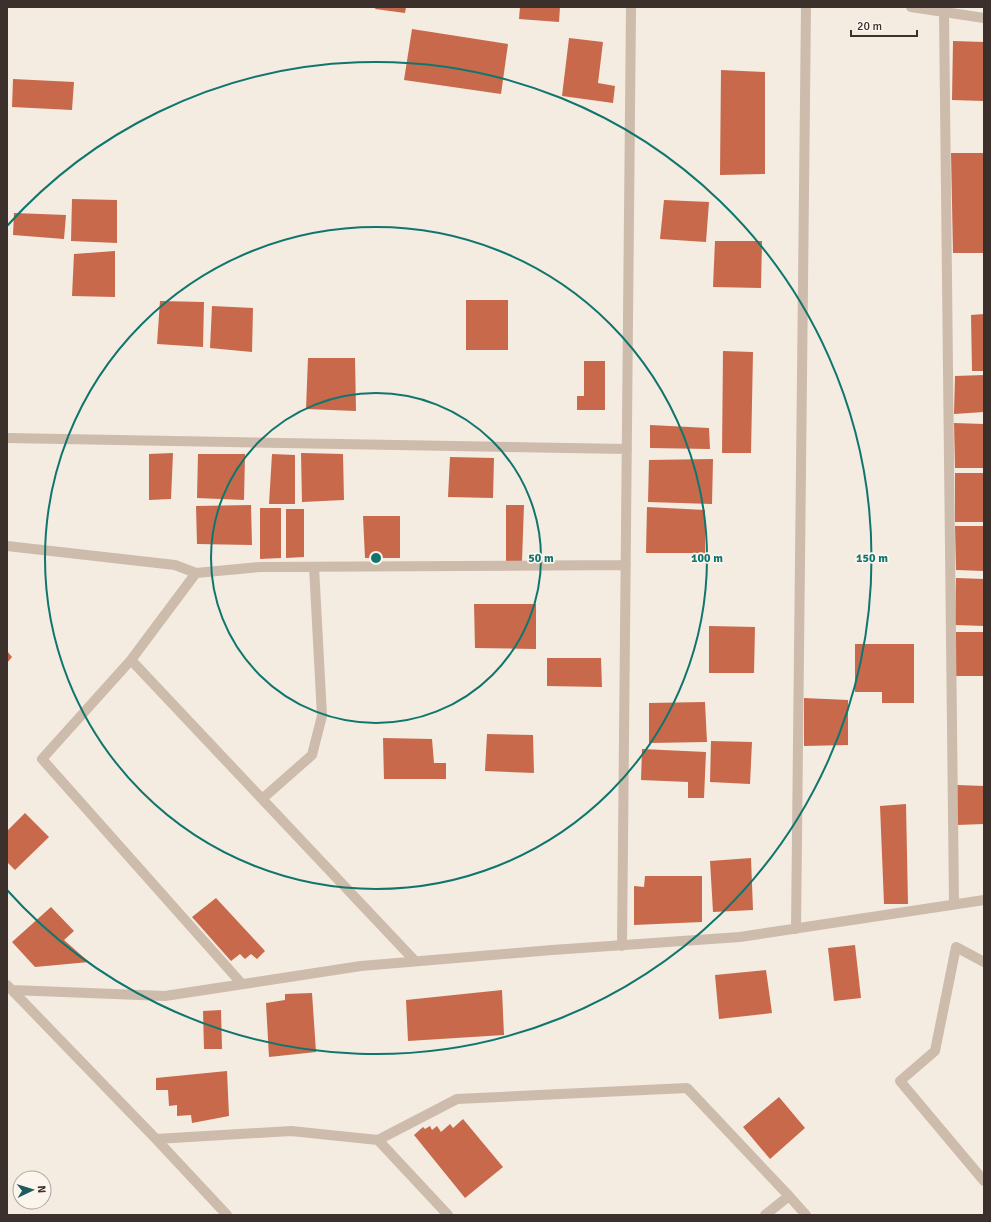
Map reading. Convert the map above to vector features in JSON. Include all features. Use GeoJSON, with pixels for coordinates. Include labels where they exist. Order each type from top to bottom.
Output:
{"type":"FeatureCollection","features":[{"type":"Feature","properties":{"kind":"street"},"geometry":{"type":"LineString","coordinates":[[622,946],[631,7]]}},
{"type":"Feature","properties":{"kind":"street"},"geometry":{"type":"LineString","coordinates":[[796,929],[806,7]]}},
{"type":"Feature","properties":{"kind":"street"},"geometry":{"type":"LineString","coordinates":[[911,7],[984,18]]}},
{"type":"Feature","properties":{"kind":"street"},"geometry":{"type":"LineString","coordinates":[[944,12],[954,904]]}},
{"type":"Feature","properties":{"kind":"street"},"geometry":{"type":"LineString","coordinates":[[7,438],[627,449]]}},
{"type":"Feature","properties":{"kind":"street"},"geometry":{"type":"LineString","coordinates":[[7,546],[175,565],[196,573],[260,567],[626,566]]}},
{"type":"Feature","properties":{"kind":"street"},"geometry":{"type":"LineString","coordinates":[[262,799],[312,755],[322,716],[314,567]]}},
{"type":"Feature","properties":{"kind":"street"},"geometry":{"type":"LineString","coordinates":[[196,573],[132,660],[42,759],[242,984]]}},
{"type":"Feature","properties":{"kind":"street"},"geometry":{"type":"LineString","coordinates":[[132,660],[415,962]]}},
{"type":"Feature","properties":{"kind":"street"},"geometry":{"type":"LineString","coordinates":[[10,988],[165,996],[361,966],[740,937],[984,900]]}},
{"type":"Feature","properties":{"kind":"street"},"geometry":{"type":"LineString","coordinates":[[984,962],[956,947],[935,1051],[900,1081],[984,1181]]}},
{"type":"Feature","properties":{"kind":"street"},"geometry":{"type":"LineString","coordinates":[[10,988],[227,1215]]}},
{"type":"Feature","properties":{"kind":"street"},"geometry":{"type":"LineString","coordinates":[[156,1139],[291,1131],[378,1140],[457,1099],[687,1088],[806,1215]]}},
{"type":"Feature","properties":{"kind":"street"},"geometry":{"type":"LineString","coordinates":[[378,1140],[448,1215]]}},
{"type":"Feature","properties":{"kind":"street"},"geometry":{"type":"LineString","coordinates":[[765,1215],[789,1196]]}},
{"type":"Feature","properties":{"kind":"building"},"geometry":{"type":"Polygon","coordinates":[[[376,7],[406,7],[405,13],[375,9],[376,7]]]}},
{"type":"Feature","properties":{"kind":"building"},"geometry":{"type":"Polygon","coordinates":[[[520,7],[560,7],[559,22],[519,19],[520,7]]]}},
{"type":"Feature","properties":{"kind":"building"},"geometry":{"type":"Polygon","coordinates":[[[412,29],[508,44],[501,94],[404,80],[412,29]]]}},
{"type":"Feature","properties":{"kind":"building"},"geometry":{"type":"Polygon","coordinates":[[[569,38],[603,42],[598,83],[615,86],[613,103],[562,96],[569,38]]]}},
{"type":"Feature","properties":{"kind":"building"},"geometry":{"type":"Polygon","coordinates":[[[953,41],[984,42],[984,101],[952,100],[953,41]]]}},
{"type":"Feature","properties":{"kind":"building"},"geometry":{"type":"Polygon","coordinates":[[[721,70],[765,72],[765,174],[720,175],[721,70]]]}},
{"type":"Feature","properties":{"kind":"building"},"geometry":{"type":"Polygon","coordinates":[[[13,79],[74,82],[72,110],[12,107],[13,79]]]}},
{"type":"Feature","properties":{"kind":"building"},"geometry":{"type":"Polygon","coordinates":[[[951,153],[984,153],[984,253],[953,253],[951,153]]]}},
{"type":"Feature","properties":{"kind":"building"},"geometry":{"type":"Polygon","coordinates":[[[72,199],[117,200],[117,243],[71,241],[72,199]]]}},
{"type":"Feature","properties":{"kind":"building"},"geometry":{"type":"Polygon","coordinates":[[[664,200],[709,202],[706,242],[660,239],[664,200]]]}},
{"type":"Feature","properties":{"kind":"building"},"geometry":{"type":"Polygon","coordinates":[[[14,213],[66,215],[64,239],[13,235],[14,213]]]}},
{"type":"Feature","properties":{"kind":"building"},"geometry":{"type":"Polygon","coordinates":[[[715,241],[762,241],[761,288],[713,287],[715,241]]]}},
{"type":"Feature","properties":{"kind":"building"},"geometry":{"type":"Polygon","coordinates":[[[115,251],[115,297],[72,296],[74,254],[115,251]]]}},
{"type":"Feature","properties":{"kind":"building"},"geometry":{"type":"Polygon","coordinates":[[[466,300],[508,300],[508,350],[466,350],[466,300]]]}},
{"type":"Feature","properties":{"kind":"building"},"geometry":{"type":"Polygon","coordinates":[[[160,301],[204,302],[203,347],[157,344],[160,301]]]}},
{"type":"Feature","properties":{"kind":"building"},"geometry":{"type":"Polygon","coordinates":[[[212,306],[253,308],[252,352],[210,348],[212,306]]]}},
{"type":"Feature","properties":{"kind":"building"},"geometry":{"type":"Polygon","coordinates":[[[984,314],[984,371],[972,371],[971,315],[984,314]]]}},
{"type":"Feature","properties":{"kind":"building"},"geometry":{"type":"Polygon","coordinates":[[[723,351],[753,352],[751,453],[722,453],[723,351]]]}},
{"type":"Feature","properties":{"kind":"building"},"geometry":{"type":"Polygon","coordinates":[[[308,358],[355,358],[356,411],[306,409],[308,358]]]}},
{"type":"Feature","properties":{"kind":"building"},"geometry":{"type":"Polygon","coordinates":[[[584,361],[605,361],[605,410],[577,410],[577,396],[584,396],[584,361]]]}},
{"type":"Feature","properties":{"kind":"building"},"geometry":{"type":"Polygon","coordinates":[[[984,375],[984,412],[954,414],[955,376],[984,375]]]}},
{"type":"Feature","properties":{"kind":"building"},"geometry":{"type":"Polygon","coordinates":[[[954,423],[984,424],[984,468],[955,468],[954,423]]]}},
{"type":"Feature","properties":{"kind":"building"},"geometry":{"type":"Polygon","coordinates":[[[650,425],[709,428],[710,449],[650,448],[650,425]]]}},
{"type":"Feature","properties":{"kind":"building"},"geometry":{"type":"Polygon","coordinates":[[[173,453],[171,499],[149,500],[149,454],[173,453]]]}},
{"type":"Feature","properties":{"kind":"building"},"geometry":{"type":"Polygon","coordinates":[[[301,453],[343,454],[344,500],[302,502],[301,453]]]}},
{"type":"Feature","properties":{"kind":"building"},"geometry":{"type":"Polygon","coordinates":[[[198,454],[245,454],[244,500],[197,498],[198,454]]]}},
{"type":"Feature","properties":{"kind":"building"},"geometry":{"type":"Polygon","coordinates":[[[272,454],[295,455],[295,504],[269,504],[272,454]]]}},
{"type":"Feature","properties":{"kind":"building"},"geometry":{"type":"Polygon","coordinates":[[[450,457],[494,458],[493,498],[448,497],[450,457]]]}},
{"type":"Feature","properties":{"kind":"building"},"geometry":{"type":"Polygon","coordinates":[[[713,459],[712,504],[648,502],[649,460],[713,459]]]}},
{"type":"Feature","properties":{"kind":"building"},"geometry":{"type":"Polygon","coordinates":[[[955,473],[984,473],[984,522],[955,522],[955,473]]]}},
{"type":"Feature","properties":{"kind":"building"},"geometry":{"type":"Polygon","coordinates":[[[251,505],[252,545],[197,544],[196,506],[251,505]]]}},
{"type":"Feature","properties":{"kind":"building"},"geometry":{"type":"Polygon","coordinates":[[[506,505],[524,505],[522,562],[506,562],[506,505]]]}},
{"type":"Feature","properties":{"kind":"building"},"geometry":{"type":"Polygon","coordinates":[[[647,507],[705,510],[705,553],[646,553],[647,507]]]}},
{"type":"Feature","properties":{"kind":"building"},"geometry":{"type":"Polygon","coordinates":[[[260,508],[281,508],[281,558],[260,559],[260,508]]]}},
{"type":"Feature","properties":{"kind":"building"},"geometry":{"type":"Polygon","coordinates":[[[286,509],[304,509],[304,557],[286,558],[286,509]]]}},
{"type":"Feature","properties":{"kind":"building"},"geometry":{"type":"Polygon","coordinates":[[[363,516],[400,516],[400,558],[365,558],[363,516]]]}},
{"type":"Feature","properties":{"kind":"building"},"geometry":{"type":"Polygon","coordinates":[[[955,526],[984,526],[984,571],[956,570],[955,526]]]}},
{"type":"Feature","properties":{"kind":"building"},"geometry":{"type":"Polygon","coordinates":[[[956,578],[984,579],[984,626],[955,625],[956,578]]]}},
{"type":"Feature","properties":{"kind":"building"},"geometry":{"type":"Polygon","coordinates":[[[474,604],[536,604],[536,649],[475,648],[474,604]]]}},
{"type":"Feature","properties":{"kind":"building"},"geometry":{"type":"Polygon","coordinates":[[[709,626],[755,627],[754,673],[709,673],[709,626]]]}},
{"type":"Feature","properties":{"kind":"building"},"geometry":{"type":"Polygon","coordinates":[[[956,632],[984,632],[984,676],[956,676],[956,632]]]}},
{"type":"Feature","properties":{"kind":"building"},"geometry":{"type":"Polygon","coordinates":[[[855,644],[914,644],[914,703],[882,703],[882,692],[855,692],[855,644]]]}},
{"type":"Feature","properties":{"kind":"building"},"geometry":{"type":"Polygon","coordinates":[[[7,651],[12,657],[7,663],[7,651]]]}},
{"type":"Feature","properties":{"kind":"building"},"geometry":{"type":"Polygon","coordinates":[[[547,658],[601,658],[602,687],[547,686],[547,658]]]}},
{"type":"Feature","properties":{"kind":"building"},"geometry":{"type":"Polygon","coordinates":[[[804,698],[848,700],[848,745],[804,746],[804,698]]]}},
{"type":"Feature","properties":{"kind":"building"},"geometry":{"type":"Polygon","coordinates":[[[705,702],[707,742],[649,743],[649,703],[705,702]]]}},
{"type":"Feature","properties":{"kind":"building"},"geometry":{"type":"Polygon","coordinates":[[[487,734],[533,735],[534,773],[485,771],[487,734]]]}},
{"type":"Feature","properties":{"kind":"building"},"geometry":{"type":"Polygon","coordinates":[[[383,738],[432,739],[434,763],[446,763],[446,779],[384,779],[383,738]]]}},
{"type":"Feature","properties":{"kind":"building"},"geometry":{"type":"Polygon","coordinates":[[[711,741],[752,742],[750,784],[710,782],[711,741]]]}},
{"type":"Feature","properties":{"kind":"building"},"geometry":{"type":"Polygon","coordinates":[[[642,749],[706,752],[704,798],[688,798],[688,782],[641,780],[642,749]]]}},
{"type":"Feature","properties":{"kind":"building"},"geometry":{"type":"Polygon","coordinates":[[[957,785],[984,786],[984,824],[957,825],[957,785]]]}},
{"type":"Feature","properties":{"kind":"building"},"geometry":{"type":"Polygon","coordinates":[[[906,804],[908,904],[884,904],[880,806],[906,804]]]}},
{"type":"Feature","properties":{"kind":"building"},"geometry":{"type":"Polygon","coordinates":[[[25,813],[49,837],[15,870],[7,862],[7,831],[25,813]]]}},
{"type":"Feature","properties":{"kind":"building"},"geometry":{"type":"Polygon","coordinates":[[[751,858],[753,910],[713,912],[710,861],[751,858]]]}},
{"type":"Feature","properties":{"kind":"building"},"geometry":{"type":"Polygon","coordinates":[[[645,876],[702,876],[702,922],[634,925],[634,886],[644,887],[645,876]]]}},
{"type":"Feature","properties":{"kind":"building"},"geometry":{"type":"Polygon","coordinates":[[[216,898],[265,951],[257,959],[251,954],[245,959],[240,954],[231,961],[192,917],[216,898]]]}},
{"type":"Feature","properties":{"kind":"building"},"geometry":{"type":"Polygon","coordinates":[[[51,907],[74,931],[64,940],[89,962],[35,967],[12,942],[51,907]]]}},
{"type":"Feature","properties":{"kind":"building"},"geometry":{"type":"Polygon","coordinates":[[[855,945],[861,998],[834,1001],[828,948],[855,945]]]}},
{"type":"Feature","properties":{"kind":"building"},"geometry":{"type":"Polygon","coordinates":[[[766,970],[772,1013],[719,1019],[715,975],[766,970]]]}},
{"type":"Feature","properties":{"kind":"building"},"geometry":{"type":"Polygon","coordinates":[[[502,990],[504,1035],[408,1041],[406,1000],[502,990]]]}},
{"type":"Feature","properties":{"kind":"building"},"geometry":{"type":"Polygon","coordinates":[[[312,993],[316,1052],[269,1057],[266,1003],[285,1000],[285,994],[312,993]]]}},
{"type":"Feature","properties":{"kind":"building"},"geometry":{"type":"Polygon","coordinates":[[[221,1010],[222,1049],[204,1049],[203,1011],[221,1010]]]}},
{"type":"Feature","properties":{"kind":"building"},"geometry":{"type":"Polygon","coordinates":[[[227,1071],[229,1116],[192,1123],[191,1115],[177,1116],[177,1105],[169,1106],[168,1090],[156,1090],[156,1078],[227,1071]]]}},
{"type":"Feature","properties":{"kind":"building"},"geometry":{"type":"Polygon","coordinates":[[[779,1097],[805,1128],[770,1159],[743,1127],[779,1097]]]}},
{"type":"Feature","properties":{"kind":"building"},"geometry":{"type":"Polygon","coordinates":[[[463,1119],[503,1167],[465,1198],[414,1135],[423,1127],[425,1129],[430,1126],[432,1130],[437,1126],[441,1132],[450,1124],[453,1128],[463,1119]]]}}]}
